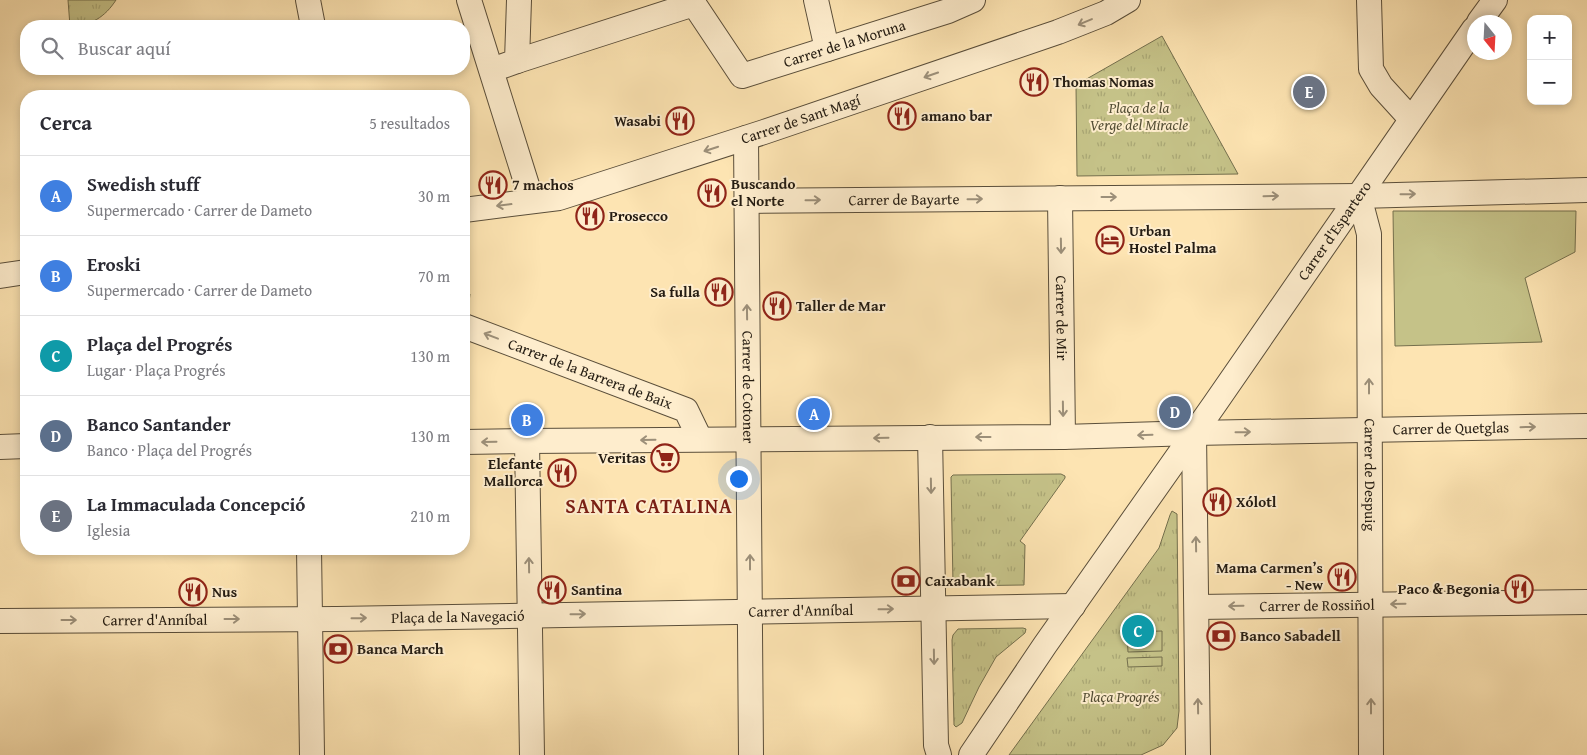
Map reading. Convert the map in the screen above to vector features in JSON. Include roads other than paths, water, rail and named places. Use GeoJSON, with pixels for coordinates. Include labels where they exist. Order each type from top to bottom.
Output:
{"type":"FeatureCollection","features":[{"type":"Feature","properties":{"kind":"street"},"geometry":{"type":"LineString","coordinates":[[308,0],[312,20]]}},
{"type":"Feature","properties":{"kind":"street"},"geometry":{"type":"LineString","coordinates":[[469,0],[532,201]]}},
{"type":"Feature","properties":{"kind":"street"},"geometry":{"type":"LineString","coordinates":[[517,61],[519,0]]}},
{"type":"Feature","properties":{"kind":"street"},"geometry":{"type":"LineString","coordinates":[[816,0],[827,49]]}},
{"type":"Feature","properties":{"kind":"street","name":"Carrer de la Moruna"},"geometry":{"type":"LineString","coordinates":[[693,2],[742,76],[948,10],[973,0]]}},
{"type":"Feature","properties":{"kind":"street","name":"Carrer de Sant Magí"},"geometry":{"type":"LineString","coordinates":[[470,209],[560,198],[746,138],[1058,32],[1106,13],[1128,0]]}},
{"type":"Feature","properties":{"kind":"street"},"geometry":{"type":"LineString","coordinates":[[1369,0],[1371,68],[1381,86],[1411,119]]}},
{"type":"Feature","properties":{"kind":"street"},"geometry":{"type":"LineString","coordinates":[[1484,15],[1495,0]]}},
{"type":"Feature","properties":{"kind":"street"},"geometry":{"type":"LineString","coordinates":[[491,70],[693,2]]}},
{"type":"Feature","properties":{"kind":"street","name":"Carrer d'Espartero"},"geometry":{"type":"LineString","coordinates":[[971,755],[1072,606],[1467,39]]}},
{"type":"Feature","properties":{"kind":"street","name":"Carrer de Cotoner"},"geometry":{"type":"LineString","coordinates":[[746,138],[752,755]]}},
{"type":"Feature","properties":{"kind":"street"},"geometry":{"type":"LineString","coordinates":[[1060,198],[1359,196],[1587,190]]}},
{"type":"Feature","properties":{"kind":"street","name":"Carrer de Despuig"},"geometry":{"type":"LineString","coordinates":[[1359,196],[1369,234],[1371,755]]}},
{"type":"Feature","properties":{"kind":"street","name":"Carrer de Bayarte"},"geometry":{"type":"LineString","coordinates":[[746,201],[1060,198]]}},
{"type":"Feature","properties":{"kind":"street","name":"Carrer de Mir"},"geometry":{"type":"LineString","coordinates":[[1060,198],[1063,437]]}},
{"type":"Feature","properties":{"kind":"street"},"geometry":{"type":"LineString","coordinates":[[0,276],[20,273]]}},
{"type":"Feature","properties":{"kind":"street","name":"Carrer de la Barrera de Baix"},"geometry":{"type":"LineString","coordinates":[[470,328],[686,410],[700,439]]}},
{"type":"Feature","properties":{"kind":"street","name":"Carrer de Quetglas"},"geometry":{"type":"LineString","coordinates":[[527,441],[1063,437],[1587,426]]}},
{"type":"Feature","properties":{"kind":"street"},"geometry":{"type":"LineString","coordinates":[[1194,433],[1198,755]]}},
{"type":"Feature","properties":{"kind":"street"},"geometry":{"type":"LineString","coordinates":[[930,437],[936,745],[939,755]]}},
{"type":"Feature","properties":{"kind":"street"},"geometry":{"type":"LineString","coordinates":[[470,442],[527,441]]}},
{"type":"Feature","properties":{"kind":"street","name":"Plaça de la Navegació"},"geometry":{"type":"LineString","coordinates":[[310,619],[529,614],[527,441]]}},
{"type":"Feature","properties":{"kind":"street"},"geometry":{"type":"LineString","coordinates":[[0,447],[20,446]]}},
{"type":"Feature","properties":{"kind":"street"},"geometry":{"type":"LineString","coordinates":[[309,555],[312,755]]}},
{"type":"Feature","properties":{"kind":"street","name":"Carrer de Rossiñol"},"geometry":{"type":"LineString","coordinates":[[1197,607],[1587,602]]}},
{"type":"Feature","properties":{"kind":"street","name":"Carrer d'Anníbal"},"geometry":{"type":"LineString","coordinates":[[529,614],[1072,606]]}},
{"type":"Feature","properties":{"kind":"street"},"geometry":{"type":"LineString","coordinates":[[529,614],[532,755]]}},
{"type":"Feature","properties":{"kind":"street","name":"Carrer d'Anníbal"},"geometry":{"type":"LineString","coordinates":[[0,621],[310,619]]}},
{"type":"Feature","properties":{"kind":"place","name":"Thomas Nomas"},"geometry":{"type":"Point","coordinates":[1034,82]}},
{"type":"Feature","properties":{"kind":"place","name":"La Immaculada Concepció"},"geometry":{"type":"Point","coordinates":[1309,92]}},
{"type":"Feature","properties":{"kind":"place","name":"amano bar"},"geometry":{"type":"Point","coordinates":[902,116]}},
{"type":"Feature","properties":{"kind":"place","name":"Wasabi"},"geometry":{"type":"Point","coordinates":[680,121]}},
{"type":"Feature","properties":{"kind":"place","name":"7 machos"},"geometry":{"type":"Point","coordinates":[493,185]}},
{"type":"Feature","properties":{"kind":"place","name":"Buscando el Norte"},"geometry":{"type":"Point","coordinates":[712,193]}},
{"type":"Feature","properties":{"kind":"place","name":"Prosecco"},"geometry":{"type":"Point","coordinates":[590,216]}},
{"type":"Feature","properties":{"kind":"place","name":"Urban Hostel Palma"},"geometry":{"type":"Point","coordinates":[1110,240]}},
{"type":"Feature","properties":{"kind":"place","name":"Sa fulla"},"geometry":{"type":"Point","coordinates":[719,292]}},
{"type":"Feature","properties":{"kind":"place","name":"Taller de Mar"},"geometry":{"type":"Point","coordinates":[777,306]}},
{"type":"Feature","properties":{"kind":"place","name":"Banco Santander"},"geometry":{"type":"Point","coordinates":[1175,412]}},
{"type":"Feature","properties":{"kind":"place","name":"Swedish stuff"},"geometry":{"type":"Point","coordinates":[814,414]}},
{"type":"Feature","properties":{"kind":"place","name":"Eroski"},"geometry":{"type":"Point","coordinates":[527,420]}},
{"type":"Feature","properties":{"kind":"place","name":"Veritas"},"geometry":{"type":"Point","coordinates":[665,458]}},
{"type":"Feature","properties":{"kind":"place","name":"Elefante Mallorca"},"geometry":{"type":"Point","coordinates":[562,473]}},
{"type":"Feature","properties":{"kind":"place","name":"Xólotl"},"geometry":{"type":"Point","coordinates":[1217,502]}},
{"type":"Feature","properties":{"kind":"place","name":"Mama Carmen’s - New"},"geometry":{"type":"Point","coordinates":[1342,577]}},
{"type":"Feature","properties":{"kind":"place","name":"Caixabank"},"geometry":{"type":"Point","coordinates":[906,581]}},
{"type":"Feature","properties":{"kind":"place","name":"Paco & Begonia"},"geometry":{"type":"Point","coordinates":[1519,589]}},
{"type":"Feature","properties":{"kind":"place","name":"Santina"},"geometry":{"type":"Point","coordinates":[552,590]}},
{"type":"Feature","properties":{"kind":"place","name":"Nus"},"geometry":{"type":"Point","coordinates":[193,592]}},
{"type":"Feature","properties":{"kind":"place","name":"Plaça del Progrés"},"geometry":{"type":"Point","coordinates":[1138,631]}},
{"type":"Feature","properties":{"kind":"place","name":"Banco Sabadell"},"geometry":{"type":"Point","coordinates":[1221,636]}},
{"type":"Feature","properties":{"kind":"place","name":"Banca March"},"geometry":{"type":"Point","coordinates":[338,649]}},
{"type":"Feature","properties":{"kind":"district","name":"SANTA CATALINA"},"geometry":{"type":"Point","coordinates":[649,506]}},
{"type":"Feature","properties":{"kind":"park label","name":"Plaça de la Verge del Miracle"},"geometry":{"type":"Point","coordinates":[1139,116]}},
{"type":"Feature","properties":{"kind":"park label","name":"Plaça Progrés"},"geometry":{"type":"Point","coordinates":[1121,697]}}]}
